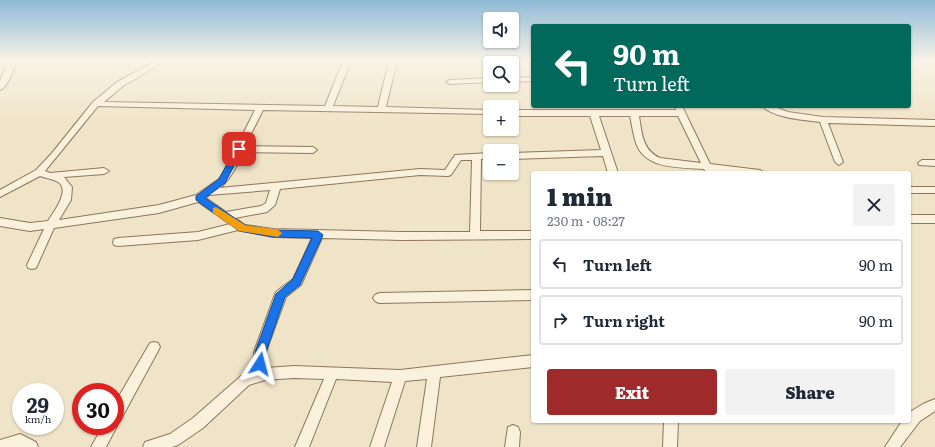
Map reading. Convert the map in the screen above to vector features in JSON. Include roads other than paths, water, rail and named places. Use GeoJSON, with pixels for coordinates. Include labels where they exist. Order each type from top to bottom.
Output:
{"type":"FeatureCollection","features":[{"type":"Feature","properties":{"kind":"street"},"geometry":{"type":"LineString","coordinates":[[0,194],[39,172],[55,156],[96,104],[124,82]]}},
{"type":"Feature","properties":{"kind":"street"},"geometry":{"type":"LineString","coordinates":[[328,109],[339,82]]}},
{"type":"Feature","properties":{"kind":"street"},"geometry":{"type":"LineString","coordinates":[[381,111],[388,82]]}},
{"type":"Feature","properties":{"kind":"street"},"geometry":{"type":"LineString","coordinates":[[96,104],[483,112]]}},
{"type":"Feature","properties":{"kind":"street"},"geometry":{"type":"LineString","coordinates":[[0,222],[30,227],[51,225],[158,209],[199,198],[222,181],[260,107]]}},
{"type":"Feature","properties":{"kind":"street"},"geometry":{"type":"LineString","coordinates":[[770,108],[788,115],[823,120],[935,123]]}},
{"type":"Feature","properties":{"kind":"street"},"geometry":{"type":"LineString","coordinates":[[519,113],[634,113],[680,109],[708,170]]}},
{"type":"Feature","properties":{"kind":"street"},"geometry":{"type":"LineString","coordinates":[[634,113],[642,150],[648,157],[658,161],[708,170],[725,171]]}},
{"type":"Feature","properties":{"kind":"street"},"geometry":{"type":"LineString","coordinates":[[594,114],[612,171]]}},
{"type":"Feature","properties":{"kind":"street"},"geometry":{"type":"LineString","coordinates":[[823,120],[839,162]]}},
{"type":"Feature","properties":{"kind":"street"},"geometry":{"type":"LineString","coordinates":[[239,149],[313,150]]}},
{"type":"Feature","properties":{"kind":"street"},"geometry":{"type":"LineString","coordinates":[[519,156],[606,153]]}},
{"type":"Feature","properties":{"kind":"street"},"geometry":{"type":"LineString","coordinates":[[475,235],[477,156]]}},
{"type":"Feature","properties":{"kind":"street"},"geometry":{"type":"LineString","coordinates":[[208,192],[420,172],[448,173],[458,157],[483,156]]}},
{"type":"Feature","properties":{"kind":"street"},"geometry":{"type":"LineString","coordinates":[[922,162],[935,163]]}},
{"type":"Feature","properties":{"kind":"street"},"geometry":{"type":"LineString","coordinates":[[51,176],[104,170]]}},
{"type":"Feature","properties":{"kind":"street"},"geometry":{"type":"LineString","coordinates":[[32,265],[51,225],[66,200],[67,187],[62,180],[39,172]]}},
{"type":"Feature","properties":{"kind":"street"},"geometry":{"type":"LineString","coordinates":[[224,216],[264,209],[270,205],[276,186]]}},
{"type":"Feature","properties":{"kind":"street"},"geometry":{"type":"LineString","coordinates":[[911,190],[935,190]]}},
{"type":"Feature","properties":{"kind":"street"},"geometry":{"type":"LineString","coordinates":[[199,198],[239,226],[256,231],[318,235],[531,235]]}},
{"type":"Feature","properties":{"kind":"street"},"geometry":{"type":"LineString","coordinates":[[911,219],[935,219]]}},
{"type":"Feature","properties":{"kind":"street"},"geometry":{"type":"LineString","coordinates":[[118,242],[198,236],[239,226]]}},
{"type":"Feature","properties":{"kind":"street"},"geometry":{"type":"LineString","coordinates":[[259,375],[260,352],[281,294],[297,282],[318,235]]}},
{"type":"Feature","properties":{"kind":"street"},"geometry":{"type":"LineString","coordinates":[[380,298],[531,295]]}},
{"type":"Feature","properties":{"kind":"street"},"geometry":{"type":"LineString","coordinates":[[124,400],[154,347]]}},
{"type":"Feature","properties":{"kind":"street"},"geometry":{"type":"LineString","coordinates":[[150,447],[173,440],[198,423],[245,380],[259,375],[294,372],[400,376],[531,361]]}},
{"type":"Feature","properties":{"kind":"street"},"geometry":{"type":"LineString","coordinates":[[424,447],[434,372]]}},
{"type":"Feature","properties":{"kind":"street"},"geometry":{"type":"LineString","coordinates":[[302,447],[332,374]]}},
{"type":"Feature","properties":{"kind":"street"},"geometry":{"type":"LineString","coordinates":[[377,447],[400,376]]}},
{"type":"Feature","properties":{"kind":"street"},"geometry":{"type":"LineString","coordinates":[[911,420],[923,409],[935,405]]}},
{"type":"Feature","properties":{"kind":"street"},"geometry":{"type":"LineString","coordinates":[[670,447],[671,423]]}},
{"type":"Feature","properties":{"kind":"street"},"geometry":{"type":"LineString","coordinates":[[892,447],[909,423]]}},
{"type":"Feature","properties":{"kind":"street"},"geometry":{"type":"LineString","coordinates":[[512,447],[513,432]]}},
{"type":"Feature","properties":{"kind":"street"},"geometry":{"type":"LineString","coordinates":[[98,447],[105,435]]}},
{"type":"Feature","properties":{"kind":"street"},"geometry":{"type":"LineString","coordinates":[[0,447],[20,441],[31,447]]}}]}
